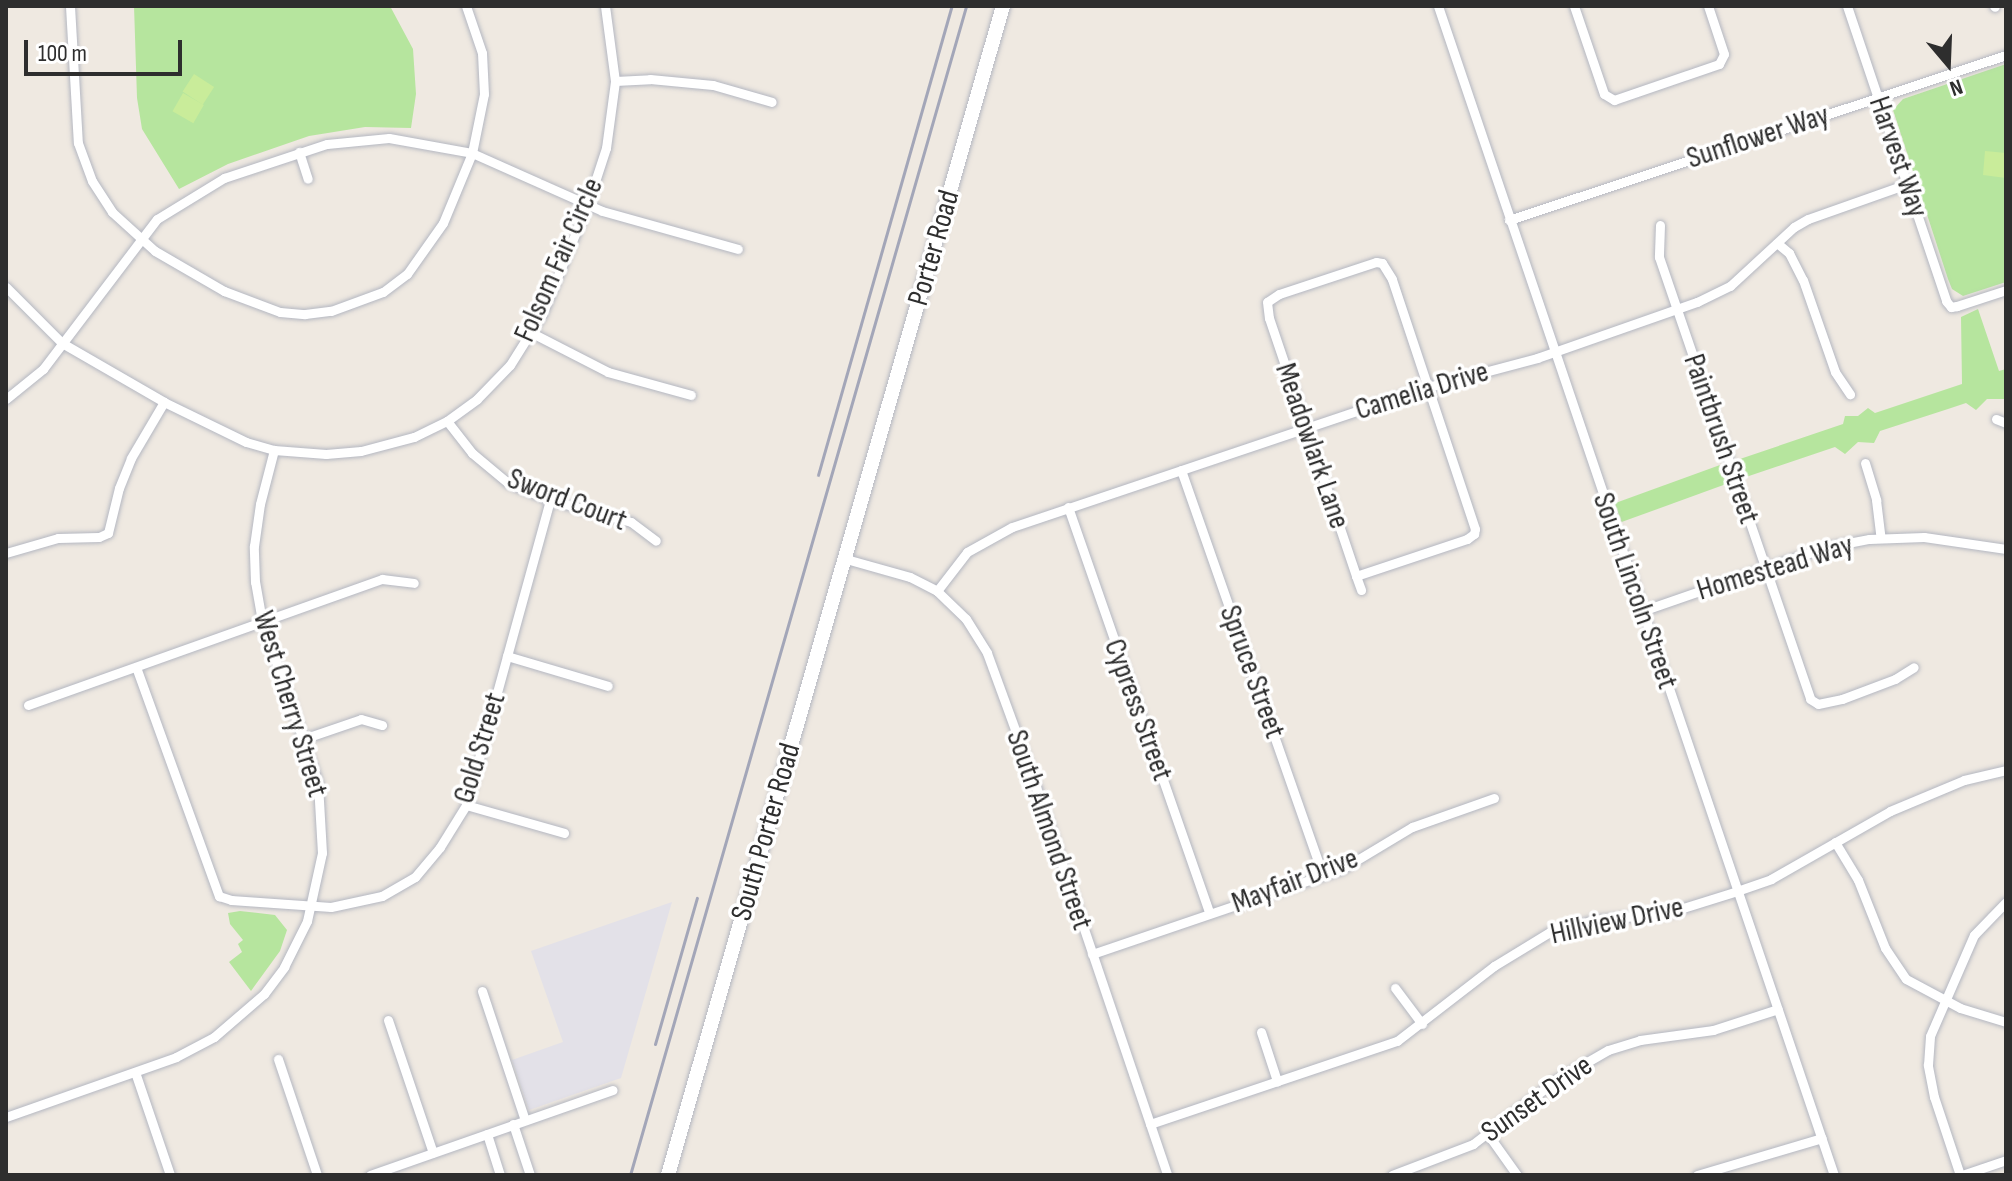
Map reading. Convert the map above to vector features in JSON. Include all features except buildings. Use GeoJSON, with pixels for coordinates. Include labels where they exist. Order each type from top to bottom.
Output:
{"type":"FeatureCollection","features":[{"type":"Feature","properties":{"kind":"street"},"geometry":{"type":"LineString","coordinates":[[70,6],[78,143],[102,197],[140,237],[169,260],[252,304],[280,312],[331,311],[383,292],[407,274],[443,223],[472,153],[481,117],[485,72],[477,32],[466,6]]}},
{"type":"Feature","properties":{"kind":"street","name":"Folsom Fair Circle"},"geometry":{"type":"LineString","coordinates":[[6,287],[62,343],[221,432],[274,450],[326,454],[361,451],[414,437],[447,421],[477,399],[510,365],[532,333],[588,203],[606,148],[615,81],[605,6]]}},
{"type":"Feature","properties":{"kind":"street","name":"Porter Road"},"geometry":{"type":"LineString","coordinates":[[864,490],[1003,6]]}},
{"type":"Feature","properties":{"kind":"street","name":"South Lincoln Street"},"geometry":{"type":"LineString","coordinates":[[1438,6],[1834,1175]]}},
{"type":"Feature","properties":{"kind":"street"},"geometry":{"type":"LineString","coordinates":[[1574,6],[1601,87],[1610,99],[1620,100],[1713,68],[1724,59],[1708,6]]}},
{"type":"Feature","properties":{"kind":"street","name":"Harvest Way"},"geometry":{"type":"LineString","coordinates":[[1847,6],[1942,291],[1951,307],[2006,290]]}},
{"type":"Feature","properties":{"kind":"street","name":"Sunflower Way"},"geometry":{"type":"LineString","coordinates":[[1509,220],[2006,55]]}},
{"type":"Feature","properties":{"kind":"street"},"geometry":{"type":"LineString","coordinates":[[615,81],[650,79],[713,85],[772,102]]}},
{"type":"Feature","properties":{"kind":"street"},"geometry":{"type":"LineString","coordinates":[[6,399],[31,381],[157,219],[212,184],[327,144],[389,138],[472,153],[627,219],[738,249]]}},
{"type":"Feature","properties":{"kind":"street"},"geometry":{"type":"LineString","coordinates":[[299,152],[308,179]]}},
{"type":"Feature","properties":{"kind":"street","name":"Camelia Drive"},"geometry":{"type":"LineString","coordinates":[[937,591],[953,565],[980,543],[1068,507],[1428,387],[1553,352],[1677,309],[1730,286],[1808,219],[1907,184]]}},
{"type":"Feature","properties":{"kind":"street","name":"Paintbrush Street"},"geometry":{"type":"LineString","coordinates":[[1660,225],[1659,257],[1812,702],[1826,703],[1870,689],[1914,667]]}},
{"type":"Feature","properties":{"kind":"street"},"geometry":{"type":"LineString","coordinates":[[1777,243],[1789,253],[1803,280],[1835,372],[1850,394]]}},
{"type":"Feature","properties":{"kind":"street","name":"Meadowlark Lane"},"geometry":{"type":"LineString","coordinates":[[1361,590],[1267,302],[1366,264],[1382,263],[1392,279],[1428,387]]}},
{"type":"Feature","properties":{"kind":"street"},"geometry":{"type":"LineString","coordinates":[[532,333],[608,372],[691,395]]}},
{"type":"Feature","properties":{"kind":"street"},"geometry":{"type":"LineString","coordinates":[[1356,576],[1457,543],[1474,534],[1428,387]]}},
{"type":"Feature","properties":{"kind":"street"},"geometry":{"type":"LineString","coordinates":[[6,553],[58,538],[99,537],[108,533],[131,458],[164,402]]}},
{"type":"Feature","properties":{"kind":"street","name":"Sword Court"},"geometry":{"type":"LineString","coordinates":[[447,421],[472,453],[508,483],[550,500],[631,522],[656,541]]}},
{"type":"Feature","properties":{"kind":"street","name":"West Cherry Street"},"geometry":{"type":"LineString","coordinates":[[6,1117],[135,1072],[214,1037],[243,1015],[284,967],[312,906],[322,853],[318,783],[262,621],[255,582],[254,546],[260,504],[274,450]]}},
{"type":"Feature","properties":{"kind":"street"},"geometry":{"type":"LineString","coordinates":[[1865,463],[1876,500],[1881,538]]}},
{"type":"Feature","properties":{"kind":"street","name":"Spruce Street"},"geometry":{"type":"LineString","coordinates":[[1181,470],[1323,875]]}},
{"type":"Feature","properties":{"kind":"street","name":"South Porter Road"},"geometry":{"type":"LineString","coordinates":[[668,1175],[864,490]]}},
{"type":"Feature","properties":{"kind":"street","name":"Gold Street"},"geometry":{"type":"LineString","coordinates":[[136,667],[219,896],[312,906],[346,905],[382,896],[415,877],[440,847],[466,805],[550,500]]}},
{"type":"Feature","properties":{"kind":"street","name":"Cypress Street"},"geometry":{"type":"LineString","coordinates":[[1068,507],[1209,913]]}},
{"type":"Feature","properties":{"kind":"street","name":"Homestead Way"},"geometry":{"type":"LineString","coordinates":[[1642,611],[1827,547],[1881,538],[1924,537],[2006,549]]}},
{"type":"Feature","properties":{"kind":"street","name":"South Almond Street"},"geometry":{"type":"LineString","coordinates":[[846,559],[910,577],[937,591],[966,619],[987,653],[1167,1175]]}},
{"type":"Feature","properties":{"kind":"street"},"geometry":{"type":"LineString","coordinates":[[28,705],[382,579],[414,583]]}},
{"type":"Feature","properties":{"kind":"street"},"geometry":{"type":"LineString","coordinates":[[507,656],[608,686]]}},
{"type":"Feature","properties":{"kind":"street"},"geometry":{"type":"LineString","coordinates":[[303,739],[361,719],[382,725]]}},
{"type":"Feature","properties":{"kind":"street","name":"Hillview Drive"},"geometry":{"type":"LineString","coordinates":[[1150,1124],[1397,1041],[1494,966],[1550,932],[1595,920],[1667,913],[1771,879],[1890,811],[1938,790],[2006,770]]}},
{"type":"Feature","properties":{"kind":"street","name":"Mayfair Drive"},"geometry":{"type":"LineString","coordinates":[[1092,954],[1323,875],[1358,861],[1412,827],[1494,798]]}},
{"type":"Feature","properties":{"kind":"street"},"geometry":{"type":"LineString","coordinates":[[466,805],[564,833]]}},
{"type":"Feature","properties":{"kind":"street"},"geometry":{"type":"LineString","coordinates":[[1835,842],[1858,880],[1885,948],[1906,979],[1985,1018],[2006,1022]]}},
{"type":"Feature","properties":{"kind":"street"},"geometry":{"type":"LineString","coordinates":[[2006,902],[1974,935],[1943,999],[1930,1036],[1928,1065],[1934,1097],[1961,1175],[2006,1160]]}},
{"type":"Feature","properties":{"kind":"street"},"geometry":{"type":"LineString","coordinates":[[1395,988],[1422,1024]]}},
{"type":"Feature","properties":{"kind":"street"},"geometry":{"type":"LineString","coordinates":[[482,991],[525,1120]]}},
{"type":"Feature","properties":{"kind":"street","name":"Sunset Drive"},"geometry":{"type":"LineString","coordinates":[[1392,1175],[1459,1151],[1556,1080],[1608,1050],[1640,1040],[1713,1030],[1778,1009]]}},
{"type":"Feature","properties":{"kind":"street"},"geometry":{"type":"LineString","coordinates":[[388,1020],[433,1153]]}},
{"type":"Feature","properties":{"kind":"street"},"geometry":{"type":"LineString","coordinates":[[1261,1032],[1277,1081]]}},
{"type":"Feature","properties":{"kind":"street"},"geometry":{"type":"LineString","coordinates":[[278,1059],[317,1175]]}},
{"type":"Feature","properties":{"kind":"street"},"geometry":{"type":"LineString","coordinates":[[135,1072],[170,1175]]}},
{"type":"Feature","properties":{"kind":"street"},"geometry":{"type":"LineString","coordinates":[[370,1175],[613,1090]]}},
{"type":"Feature","properties":{"kind":"street"},"geometry":{"type":"LineString","coordinates":[[513,1124],[530,1175]]}},
{"type":"Feature","properties":{"kind":"street"},"geometry":{"type":"LineString","coordinates":[[1487,1133],[1517,1175]]}},
{"type":"Feature","properties":{"kind":"street"},"geometry":{"type":"LineString","coordinates":[[487,1134],[500,1175]]}},
{"type":"Feature","properties":{"kind":"street"},"geometry":{"type":"LineString","coordinates":[[1697,1175],[1822,1138]]}},
{"type":"Feature","properties":{"kind":"shaded area"},"geometry":{"type":"Polygon","coordinates":[[[672,902],[621,1078],[529,1110],[512,1060],[563,1042],[531,951],[672,902]]]}},
{"type":"Feature","properties":{"kind":"green space"},"geometry":{"type":"Polygon","coordinates":[[[134,6],[390,6],[413,49],[416,94],[411,128],[365,127],[309,136],[228,164],[179,189],[142,129],[137,98],[134,6]]]}},
{"type":"Feature","properties":{"kind":"green space"},"geometry":{"type":"Polygon","coordinates":[[[2006,64],[2006,282],[1963,296],[1952,289],[1948,279],[1893,110],[1903,99],[2006,64]]]}},
{"type":"Feature","properties":{"kind":"green space"},"geometry":{"type":"Polygon","coordinates":[[[194,74],[214,87],[203,105],[183,92],[194,74]]]}},
{"type":"Feature","properties":{"kind":"green space"},"geometry":{"type":"Polygon","coordinates":[[[183,93],[204,105],[193,123],[172,111],[183,93]]]}},
{"type":"Feature","properties":{"kind":"green space"},"geometry":{"type":"Polygon","coordinates":[[[1985,151],[2006,153],[2006,178],[1983,175],[1985,151]]]}},
{"type":"Feature","properties":{"kind":"green space"},"geometry":{"type":"Polygon","coordinates":[[[1978,309],[1999,371],[2006,369],[2005,399],[1987,399],[1976,410],[1966,403],[1880,431],[1874,443],[1858,442],[1845,454],[1835,447],[1743,478],[1737,460],[1843,424],[1845,416],[1858,416],[1868,408],[1875,413],[1962,384],[1961,317],[1978,309]]]}},
{"type":"Feature","properties":{"kind":"green space"},"geometry":{"type":"Polygon","coordinates":[[[1720,465],[1727,484],[1622,522],[1615,503],[1720,465]]]}},
{"type":"Feature","properties":{"kind":"green space"},"geometry":{"type":"Polygon","coordinates":[[[240,911],[275,915],[287,930],[280,951],[251,991],[229,962],[242,952],[238,944],[243,940],[230,924],[228,913],[240,911]]]}},
{"type":"Feature","properties":{"kind":"railway"},"geometry":{"type":"LineString","coordinates":[[818,475],[952,6]]}},
{"type":"Feature","properties":{"kind":"railway"},"geometry":{"type":"LineString","coordinates":[[630,1175],[966,6]]}},
{"type":"Feature","properties":{"kind":"railway"},"geometry":{"type":"LineString","coordinates":[[655,1044],[697,898]]}}]}
